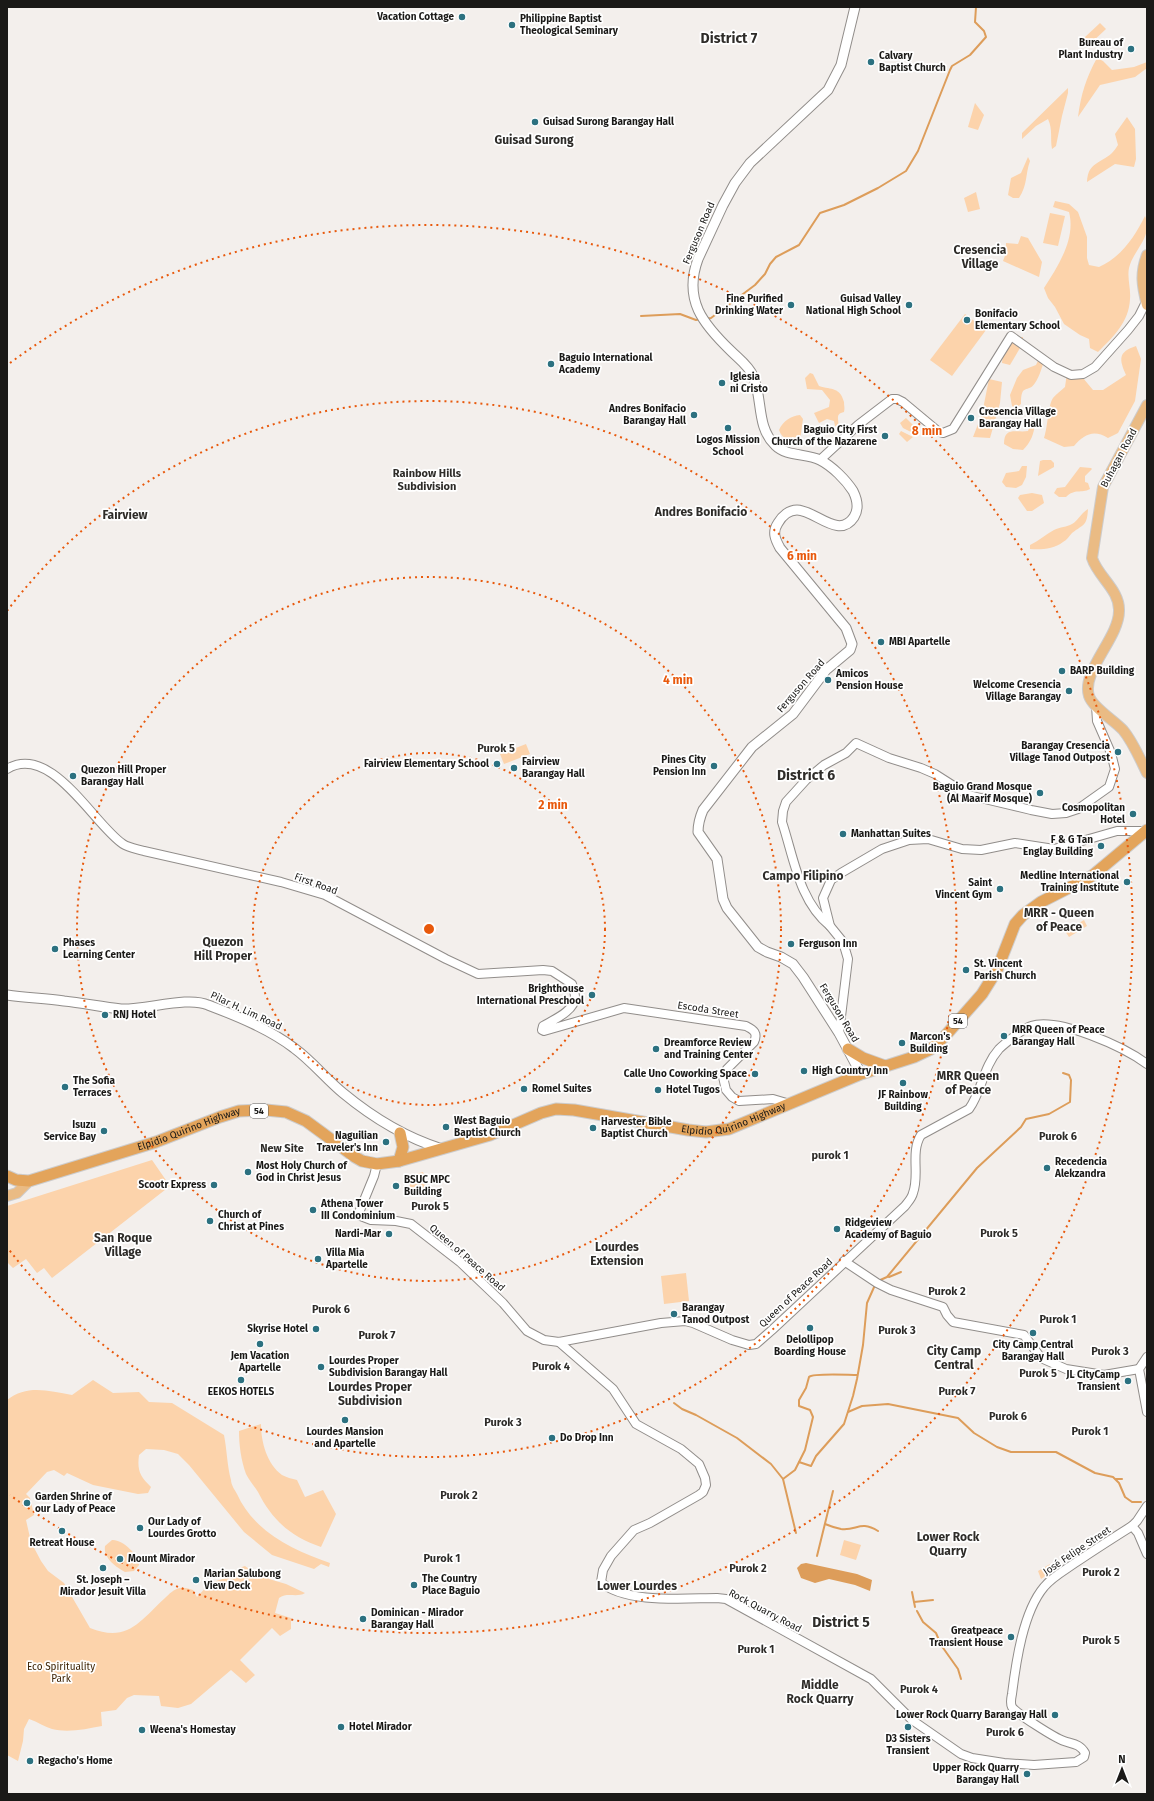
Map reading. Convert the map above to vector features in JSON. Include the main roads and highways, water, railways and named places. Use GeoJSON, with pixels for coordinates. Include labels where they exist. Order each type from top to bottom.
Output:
{"type":"FeatureCollection","features":[{"type":"Feature","properties":{"kind":"highway","name":"Elpidio Quirino Highway"},"geometry":{"type":"LineString","coordinates":[[7,1176],[16,1180],[29,1181],[156,1142],[214,1119],[240,1111],[266,1110],[286,1112],[306,1121],[362,1161],[377,1164],[399,1161],[490,1135],[541,1113],[556,1109],[574,1110],[706,1132],[729,1129],[861,1074],[914,1057],[931,1049],[946,1036],[982,994],[994,976],[1015,924],[1023,915],[1041,902],[1092,876],[1147,830]]}},
{"type":"Feature","properties":{"kind":"highway"},"geometry":{"type":"LineString","coordinates":[[848,1049],[863,1058],[885,1066]]}},
{"type":"Feature","properties":{"kind":"highway"},"geometry":{"type":"LineString","coordinates":[[399,1161],[403,1147],[400,1133]]}},
{"type":"Feature","properties":{"kind":"main road","name":"Ferguson Road"},"geometry":{"type":"LineString","coordinates":[[855,7],[841,65],[828,90],[750,163],[735,183],[723,205],[695,268],[692,286],[697,307],[706,324],[712,332],[747,366],[754,377],[763,423],[772,442],[787,452],[820,460],[840,475],[852,490],[857,501],[854,517],[850,522],[839,526],[799,510],[793,510],[780,519],[775,527],[774,536],[780,548],[846,628],[852,644],[850,650],[826,670],[793,714],[752,747],[744,756],[703,810],[698,820],[698,832],[717,859],[723,899],[727,908],[758,947],[793,964],[803,976],[848,1049],[861,1074]]}},
{"type":"Feature","properties":{"kind":"main road"},"geometry":{"type":"LineString","coordinates":[[1147,255],[1142,268],[1142,282],[1147,303]]}},
{"type":"Feature","properties":{"kind":"main road","name":"Buhagan Road"},"geometry":{"type":"LineString","coordinates":[[1146,769],[1124,731],[1091,701],[1088,693],[1088,680],[1117,625],[1120,612],[1116,596],[1095,568],[1092,558],[1103,487],[1147,407]]}},
{"type":"Feature","properties":{"kind":"main road","name":"Pilar H. Lim Road"},"geometry":{"type":"LineString","coordinates":[[7,995],[122,1009],[155,1007],[191,1002],[206,1004],[259,1027],[285,1041],[296,1049],[345,1094],[400,1133],[442,1149]]}},
{"type":"Feature","properties":{"kind":"main road"},"geometry":{"type":"LineString","coordinates":[[7,1196],[17,1193],[29,1181]]}},
{"type":"Feature","properties":{"kind":"waterway"},"geometry":{"type":"LineString","coordinates":[[705,319],[711,318],[755,285],[765,274],[770,264],[776,257],[799,245],[820,213],[844,205],[878,188],[906,171],[918,151],[952,66],[970,55],[986,37],[984,31],[975,22],[976,7]]}},
{"type":"Feature","properties":{"kind":"waterway"},"geometry":{"type":"LineString","coordinates":[[641,316],[680,314],[696,320],[701,319]]}},
{"type":"Feature","properties":{"kind":"waterway"},"geometry":{"type":"LineString","coordinates":[[878,1281],[887,1277],[977,1168],[1021,1127],[1026,1119],[1049,1114],[1070,1102],[1071,1080],[1069,1075],[1063,1073]]}},
{"type":"Feature","properties":{"kind":"waterway"},"geometry":{"type":"LineString","coordinates":[[889,1277],[901,1272]]}},
{"type":"Feature","properties":{"kind":"waterway"},"geometry":{"type":"LineString","coordinates":[[783,1479],[795,1470],[799,1462],[811,1466],[816,1456],[844,1424],[857,1379],[863,1345],[867,1303],[875,1285]]}},
{"type":"Feature","properties":{"kind":"waterway"},"geometry":{"type":"LineString","coordinates":[[799,1462],[805,1450],[813,1417],[810,1410],[799,1406],[799,1400],[806,1388],[809,1377],[823,1375],[857,1375]]}},
{"type":"Feature","properties":{"kind":"waterway"},"geometry":{"type":"LineString","coordinates":[[674,1403],[682,1409],[696,1415],[737,1438],[771,1464],[783,1479],[796,1533]]}},
{"type":"Feature","properties":{"kind":"waterway"},"geometry":{"type":"LineString","coordinates":[[848,1412],[862,1406],[888,1404],[958,1418],[974,1433],[997,1447],[1011,1452],[1056,1452],[1095,1473],[1113,1477],[1119,1483],[1125,1497],[1132,1502],[1141,1502]]}},
{"type":"Feature","properties":{"kind":"waterway"},"geometry":{"type":"LineString","coordinates":[[1116,1479],[1122,1479]]}},
{"type":"Feature","properties":{"kind":"waterway"},"geometry":{"type":"LineString","coordinates":[[817,1556],[833,1491]]}},
{"type":"Feature","properties":{"kind":"waterway"},"geometry":{"type":"LineString","coordinates":[[825,1524],[841,1529],[867,1526],[878,1531]]}},
{"type":"Feature","properties":{"kind":"waterway"},"geometry":{"type":"LineString","coordinates":[[912,1592],[915,1607]]}},
{"type":"Feature","properties":{"kind":"waterway"},"geometry":{"type":"LineString","coordinates":[[914,1602],[933,1600]]}},
{"type":"Feature","properties":{"kind":"waterway"},"geometry":{"type":"LineString","coordinates":[[917,1611],[923,1622],[936,1633],[941,1645],[958,1669],[961,1679]]}},
{"type":"Feature","properties":{"kind":"place","name":"Vacation Cottage"},"geometry":{"type":"Point","coordinates":[462,17]}},
{"type":"Feature","properties":{"kind":"place","name":"Philippine Baptist Theological Seminary"},"geometry":{"type":"Point","coordinates":[512,25]}},
{"type":"Feature","properties":{"kind":"place","name":"Bureau of Plant Industry"},"geometry":{"type":"Point","coordinates":[1131,49]}},
{"type":"Feature","properties":{"kind":"place","name":"Calvary Baptist Church"},"geometry":{"type":"Point","coordinates":[871,62]}},
{"type":"Feature","properties":{"kind":"place","name":"Guisad Surong Barangay Hall"},"geometry":{"type":"Point","coordinates":[535,122]}},
{"type":"Feature","properties":{"kind":"place","name":"Fine Purified Drinking Water"},"geometry":{"type":"Point","coordinates":[791,305]}},
{"type":"Feature","properties":{"kind":"place","name":"Guisad Valley National High School"},"geometry":{"type":"Point","coordinates":[909,305]}},
{"type":"Feature","properties":{"kind":"place","name":"Bonifacio Elementary School"},"geometry":{"type":"Point","coordinates":[967,320]}},
{"type":"Feature","properties":{"kind":"place","name":"Baguio International Academy"},"geometry":{"type":"Point","coordinates":[551,364]}},
{"type":"Feature","properties":{"kind":"place","name":"Iglesia ni Cristo"},"geometry":{"type":"Point","coordinates":[722,383]}},
{"type":"Feature","properties":{"kind":"place","name":"Andres Bonifacio Barangay Hall"},"geometry":{"type":"Point","coordinates":[694,415]}},
{"type":"Feature","properties":{"kind":"place","name":"Cresencia Village Barangay Hall"},"geometry":{"type":"Point","coordinates":[971,418]}},
{"type":"Feature","properties":{"kind":"place","name":"Logos Mission School"},"geometry":{"type":"Point","coordinates":[728,428]}},
{"type":"Feature","properties":{"kind":"place","name":"Baguio City First Church of the Nazarene"},"geometry":{"type":"Point","coordinates":[885,436]}},
{"type":"Feature","properties":{"kind":"place","name":"MBI Apartelle"},"geometry":{"type":"Point","coordinates":[881,642]}},
{"type":"Feature","properties":{"kind":"place","name":"BARP Building"},"geometry":{"type":"Point","coordinates":[1062,671]}},
{"type":"Feature","properties":{"kind":"place","name":"Amicos Pension House"},"geometry":{"type":"Point","coordinates":[828,680]}},
{"type":"Feature","properties":{"kind":"place","name":"Welcome Cresencia Village Barangay"},"geometry":{"type":"Point","coordinates":[1069,691]}},
{"type":"Feature","properties":{"kind":"place","name":"Barangay Cresencia Village Tanod Outpost"},"geometry":{"type":"Point","coordinates":[1118,752]}},
{"type":"Feature","properties":{"kind":"place","name":"Fairview Elementary School"},"geometry":{"type":"Point","coordinates":[497,764]}},
{"type":"Feature","properties":{"kind":"place","name":"Pines City Pension Inn"},"geometry":{"type":"Point","coordinates":[714,766]}},
{"type":"Feature","properties":{"kind":"place","name":"Fairview Barangay Hall"},"geometry":{"type":"Point","coordinates":[514,768]}},
{"type":"Feature","properties":{"kind":"place","name":"Quezon Hill Proper Barangay Hall"},"geometry":{"type":"Point","coordinates":[73,776]}},
{"type":"Feature","properties":{"kind":"place","name":"Baguio Grand Mosque (Al Maarif Mosque)"},"geometry":{"type":"Point","coordinates":[1040,793]}},
{"type":"Feature","properties":{"kind":"place","name":"Cosmopolitan Hotel"},"geometry":{"type":"Point","coordinates":[1133,814]}},
{"type":"Feature","properties":{"kind":"place","name":"Manhattan Suites"},"geometry":{"type":"Point","coordinates":[843,834]}},
{"type":"Feature","properties":{"kind":"place","name":"F & G Tan Englay Building"},"geometry":{"type":"Point","coordinates":[1101,846]}},
{"type":"Feature","properties":{"kind":"place","name":"Medline International Training Institute"},"geometry":{"type":"Point","coordinates":[1127,882]}},
{"type":"Feature","properties":{"kind":"place","name":"Saint Vincent Gym"},"geometry":{"type":"Point","coordinates":[1000,889]}},
{"type":"Feature","properties":{"kind":"place","name":"Ferguson Inn"},"geometry":{"type":"Point","coordinates":[791,944]}},
{"type":"Feature","properties":{"kind":"place","name":"Phases Learning Center"},"geometry":{"type":"Point","coordinates":[55,949]}},
{"type":"Feature","properties":{"kind":"place","name":"St. Vincent Parish Church"},"geometry":{"type":"Point","coordinates":[966,970]}},
{"type":"Feature","properties":{"kind":"place","name":"Brighthouse International Preschool"},"geometry":{"type":"Point","coordinates":[592,995]}},
{"type":"Feature","properties":{"kind":"place","name":"RNJ Hotel"},"geometry":{"type":"Point","coordinates":[105,1015]}},
{"type":"Feature","properties":{"kind":"place","name":"MRR Queen of Peace Barangay Hall"},"geometry":{"type":"Point","coordinates":[1004,1036]}},
{"type":"Feature","properties":{"kind":"place","name":"Marcon's Building"},"geometry":{"type":"Point","coordinates":[902,1043]}},
{"type":"Feature","properties":{"kind":"place","name":"Dreamforce Review and Training Center"},"geometry":{"type":"Point","coordinates":[656,1049]}},
{"type":"Feature","properties":{"kind":"place","name":"High Country Inn"},"geometry":{"type":"Point","coordinates":[804,1071]}},
{"type":"Feature","properties":{"kind":"place","name":"Calle Uno Coworking Space"},"geometry":{"type":"Point","coordinates":[755,1074]}},
{"type":"Feature","properties":{"kind":"place","name":"JF Rainbow Building"},"geometry":{"type":"Point","coordinates":[903,1083]}},
{"type":"Feature","properties":{"kind":"place","name":"The Sofia Terraces"},"geometry":{"type":"Point","coordinates":[65,1087]}},
{"type":"Feature","properties":{"kind":"place","name":"Romel Suites"},"geometry":{"type":"Point","coordinates":[524,1089]}},
{"type":"Feature","properties":{"kind":"place","name":"Hotel Tugos"},"geometry":{"type":"Point","coordinates":[658,1090]}},
{"type":"Feature","properties":{"kind":"place","name":"West Baguio Baptist Church"},"geometry":{"type":"Point","coordinates":[446,1127]}},
{"type":"Feature","properties":{"kind":"place","name":"Harvester Bible Baptist Church"},"geometry":{"type":"Point","coordinates":[593,1128]}},
{"type":"Feature","properties":{"kind":"place","name":"Isuzu Service Bay"},"geometry":{"type":"Point","coordinates":[104,1131]}},
{"type":"Feature","properties":{"kind":"place","name":"Naguilian Traveler's Inn"},"geometry":{"type":"Point","coordinates":[386,1142]}},
{"type":"Feature","properties":{"kind":"place","name":"Recedencia Alekzandra"},"geometry":{"type":"Point","coordinates":[1047,1168]}},
{"type":"Feature","properties":{"kind":"place","name":"Most Holy Church of God in Christ Jesus"},"geometry":{"type":"Point","coordinates":[248,1172]}},
{"type":"Feature","properties":{"kind":"place","name":"Scootr Express"},"geometry":{"type":"Point","coordinates":[214,1185]}},
{"type":"Feature","properties":{"kind":"place","name":"BSUC MPC Building"},"geometry":{"type":"Point","coordinates":[396,1186]}},
{"type":"Feature","properties":{"kind":"place","name":"Athena Tower III Condominium"},"geometry":{"type":"Point","coordinates":[313,1210]}},
{"type":"Feature","properties":{"kind":"place","name":"Church of Christ at Pines"},"geometry":{"type":"Point","coordinates":[210,1221]}},
{"type":"Feature","properties":{"kind":"place","name":"Ridgeview Academy of Baguio"},"geometry":{"type":"Point","coordinates":[837,1229]}},
{"type":"Feature","properties":{"kind":"place","name":"Nardi-Mar"},"geometry":{"type":"Point","coordinates":[389,1234]}},
{"type":"Feature","properties":{"kind":"place","name":"Villa Mia Apartelle"},"geometry":{"type":"Point","coordinates":[318,1259]}},
{"type":"Feature","properties":{"kind":"place","name":"Barangay Tanod Outpost"},"geometry":{"type":"Point","coordinates":[674,1314]}},
{"type":"Feature","properties":{"kind":"place","name":"Delollipop Boarding House"},"geometry":{"type":"Point","coordinates":[810,1328]}},
{"type":"Feature","properties":{"kind":"place","name":"Skyrise Hotel"},"geometry":{"type":"Point","coordinates":[316,1329]}},
{"type":"Feature","properties":{"kind":"place","name":"City Camp Central Barangay Hall"},"geometry":{"type":"Point","coordinates":[1033,1333]}},
{"type":"Feature","properties":{"kind":"place","name":"Jem Vacation Apartelle"},"geometry":{"type":"Point","coordinates":[260,1344]}},
{"type":"Feature","properties":{"kind":"place","name":"Lourdes Proper Subdivision Barangay Hall"},"geometry":{"type":"Point","coordinates":[321,1367]}},
{"type":"Feature","properties":{"kind":"place","name":"EEKOS HOTELS"},"geometry":{"type":"Point","coordinates":[241,1380]}},
{"type":"Feature","properties":{"kind":"place","name":"JL CityCamp Transient"},"geometry":{"type":"Point","coordinates":[1128,1381]}},
{"type":"Feature","properties":{"kind":"place","name":"Lourdes Mansion and Apartelle"},"geometry":{"type":"Point","coordinates":[345,1420]}},
{"type":"Feature","properties":{"kind":"place","name":"Do Drop Inn"},"geometry":{"type":"Point","coordinates":[552,1438]}},
{"type":"Feature","properties":{"kind":"place","name":"Garden Shrine of our Lady of Peace"},"geometry":{"type":"Point","coordinates":[27,1503]}},
{"type":"Feature","properties":{"kind":"place","name":"Our Lady of Lourdes Grotto"},"geometry":{"type":"Point","coordinates":[140,1528]}},
{"type":"Feature","properties":{"kind":"place","name":"Retreat House"},"geometry":{"type":"Point","coordinates":[62,1531]}},
{"type":"Feature","properties":{"kind":"place","name":"Mount Mirador"},"geometry":{"type":"Point","coordinates":[120,1559]}},
{"type":"Feature","properties":{"kind":"place","name":"St. Joseph – Mirador Jesuit Villa"},"geometry":{"type":"Point","coordinates":[103,1568]}},
{"type":"Feature","properties":{"kind":"place","name":"Marian Salubong View Deck"},"geometry":{"type":"Point","coordinates":[196,1580]}},
{"type":"Feature","properties":{"kind":"place","name":"The Country Place Baguio"},"geometry":{"type":"Point","coordinates":[414,1585]}},
{"type":"Feature","properties":{"kind":"place","name":"Dominican - Mirador Barangay Hall"},"geometry":{"type":"Point","coordinates":[363,1619]}},
{"type":"Feature","properties":{"kind":"place","name":"Greatpeace Transient House"},"geometry":{"type":"Point","coordinates":[1011,1637]}},
{"type":"Feature","properties":{"kind":"place","name":"Lower Rock Quarry Barangay Hall"},"geometry":{"type":"Point","coordinates":[1055,1715]}},
{"type":"Feature","properties":{"kind":"place","name":"Hotel Mirador"},"geometry":{"type":"Point","coordinates":[341,1727]}},
{"type":"Feature","properties":{"kind":"place","name":"D3 Sisters Transient"},"geometry":{"type":"Point","coordinates":[908,1727]}},
{"type":"Feature","properties":{"kind":"place","name":"Weena's Homestay"},"geometry":{"type":"Point","coordinates":[142,1730]}},
{"type":"Feature","properties":{"kind":"place","name":"Regacho’s Home"},"geometry":{"type":"Point","coordinates":[30,1761]}},
{"type":"Feature","properties":{"kind":"place","name":"Upper Rock Quarry Barangay Hall"},"geometry":{"type":"Point","coordinates":[1027,1774]}},
{"type":"Feature","properties":{"kind":"district","name":"District 7"},"geometry":{"type":"Point","coordinates":[729,38]}},
{"type":"Feature","properties":{"kind":"district","name":"Guisad Surong"},"geometry":{"type":"Point","coordinates":[534,140]}},
{"type":"Feature","properties":{"kind":"district","name":"Cresencia Village"},"geometry":{"type":"Point","coordinates":[980,257]}},
{"type":"Feature","properties":{"kind":"district","name":"Rainbow Hills Subdivision"},"geometry":{"type":"Point","coordinates":[427,479]}},
{"type":"Feature","properties":{"kind":"district","name":"Andres Bonifacio"},"geometry":{"type":"Point","coordinates":[701,512]}},
{"type":"Feature","properties":{"kind":"district","name":"Fairview"},"geometry":{"type":"Point","coordinates":[125,515]}},
{"type":"Feature","properties":{"kind":"district","name":"Purok 5"},"geometry":{"type":"Point","coordinates":[496,748]}},
{"type":"Feature","properties":{"kind":"district","name":"District 6"},"geometry":{"type":"Point","coordinates":[806,775]}},
{"type":"Feature","properties":{"kind":"district","name":"Campo Filipino"},"geometry":{"type":"Point","coordinates":[803,876]}},
{"type":"Feature","properties":{"kind":"district","name":"MRR - Queen of Peace"},"geometry":{"type":"Point","coordinates":[1059,920]}},
{"type":"Feature","properties":{"kind":"district","name":"Quezon Hill Proper"},"geometry":{"type":"Point","coordinates":[223,949]}},
{"type":"Feature","properties":{"kind":"district","name":"MRR Queen of Peace"},"geometry":{"type":"Point","coordinates":[968,1083]}},
{"type":"Feature","properties":{"kind":"district","name":"Purok 6"},"geometry":{"type":"Point","coordinates":[1058,1136]}},
{"type":"Feature","properties":{"kind":"district","name":"New Site"},"geometry":{"type":"Point","coordinates":[282,1148]}},
{"type":"Feature","properties":{"kind":"district","name":"purok 1"},"geometry":{"type":"Point","coordinates":[830,1155]}},
{"type":"Feature","properties":{"kind":"district","name":"Purok 5"},"geometry":{"type":"Point","coordinates":[430,1206]}},
{"type":"Feature","properties":{"kind":"district","name":"Purok 5"},"geometry":{"type":"Point","coordinates":[999,1233]}},
{"type":"Feature","properties":{"kind":"district","name":"San Roque Village"},"geometry":{"type":"Point","coordinates":[123,1245]}},
{"type":"Feature","properties":{"kind":"district","name":"Lourdes Extension"},"geometry":{"type":"Point","coordinates":[617,1254]}},
{"type":"Feature","properties":{"kind":"district","name":"Purok 2"},"geometry":{"type":"Point","coordinates":[947,1291]}},
{"type":"Feature","properties":{"kind":"district","name":"Purok 6"},"geometry":{"type":"Point","coordinates":[331,1309]}},
{"type":"Feature","properties":{"kind":"district","name":"Purok 1"},"geometry":{"type":"Point","coordinates":[1058,1319]}},
{"type":"Feature","properties":{"kind":"district","name":"Purok 3"},"geometry":{"type":"Point","coordinates":[897,1330]}},
{"type":"Feature","properties":{"kind":"district","name":"Purok 7"},"geometry":{"type":"Point","coordinates":[377,1335]}},
{"type":"Feature","properties":{"kind":"district","name":"Purok 3"},"geometry":{"type":"Point","coordinates":[1110,1351]}},
{"type":"Feature","properties":{"kind":"district","name":"City Camp Central"},"geometry":{"type":"Point","coordinates":[954,1358]}},
{"type":"Feature","properties":{"kind":"district","name":"Purok 4"},"geometry":{"type":"Point","coordinates":[551,1366]}},
{"type":"Feature","properties":{"kind":"district","name":"Purok 5"},"geometry":{"type":"Point","coordinates":[1038,1373]}},
{"type":"Feature","properties":{"kind":"district","name":"Purok 7"},"geometry":{"type":"Point","coordinates":[957,1391]}},
{"type":"Feature","properties":{"kind":"district","name":"Lourdes Proper Subdivision"},"geometry":{"type":"Point","coordinates":[370,1394]}},
{"type":"Feature","properties":{"kind":"district","name":"Purok 6"},"geometry":{"type":"Point","coordinates":[1008,1416]}},
{"type":"Feature","properties":{"kind":"district","name":"Purok 3"},"geometry":{"type":"Point","coordinates":[503,1422]}},
{"type":"Feature","properties":{"kind":"district","name":"Purok 1"},"geometry":{"type":"Point","coordinates":[1090,1431]}},
{"type":"Feature","properties":{"kind":"district","name":"Purok 2"},"geometry":{"type":"Point","coordinates":[459,1495]}},
{"type":"Feature","properties":{"kind":"district","name":"Lower Rock Quarry"},"geometry":{"type":"Point","coordinates":[948,1544]}},
{"type":"Feature","properties":{"kind":"district","name":"Purok 1"},"geometry":{"type":"Point","coordinates":[442,1558]}},
{"type":"Feature","properties":{"kind":"district","name":"Purok 2"},"geometry":{"type":"Point","coordinates":[748,1568]}},
{"type":"Feature","properties":{"kind":"district","name":"Purok 2"},"geometry":{"type":"Point","coordinates":[1101,1572]}},
{"type":"Feature","properties":{"kind":"district","name":"Lower Lourdes"},"geometry":{"type":"Point","coordinates":[637,1586]}},
{"type":"Feature","properties":{"kind":"district","name":"District 5"},"geometry":{"type":"Point","coordinates":[841,1622]}},
{"type":"Feature","properties":{"kind":"district","name":"Purok 5"},"geometry":{"type":"Point","coordinates":[1101,1640]}},
{"type":"Feature","properties":{"kind":"district","name":"Purok 1"},"geometry":{"type":"Point","coordinates":[756,1649]}},
{"type":"Feature","properties":{"kind":"district","name":"Purok 4"},"geometry":{"type":"Point","coordinates":[919,1689]}},
{"type":"Feature","properties":{"kind":"district","name":"Middle Rock Quarry"},"geometry":{"type":"Point","coordinates":[820,1692]}},
{"type":"Feature","properties":{"kind":"district","name":"Purok 6"},"geometry":{"type":"Point","coordinates":[1005,1732]}},
{"type":"Feature","properties":{"kind":"park label","name":"Eco Spirituality Park"},"geometry":{"type":"Point","coordinates":[61,1672]}}]}
